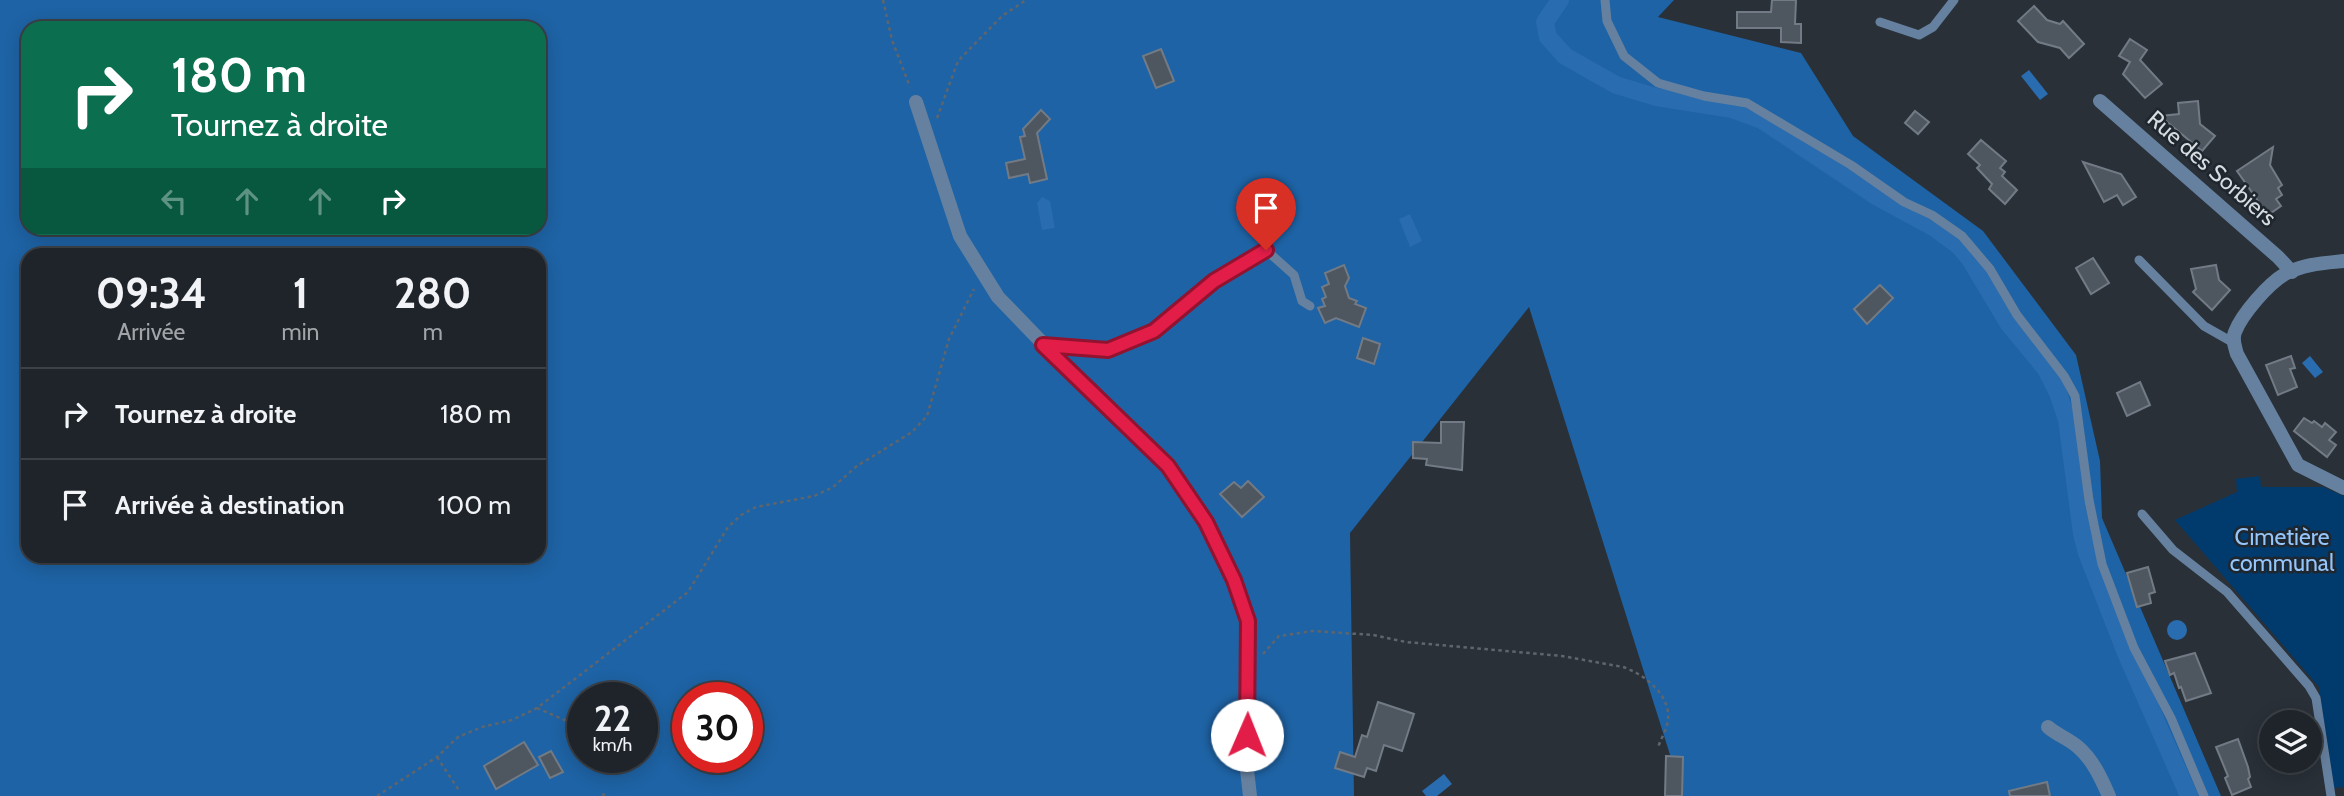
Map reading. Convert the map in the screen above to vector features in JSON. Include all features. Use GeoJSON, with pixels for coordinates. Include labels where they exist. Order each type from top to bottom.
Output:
{"type":"FeatureCollection","features":[{"type":"Feature","properties":{"kind":"street","name":"Rue des Sorbiers"},"geometry":{"type":"LineString","coordinates":[[2100,100],[2292,272]]}},
{"type":"Feature","properties":{"kind":"street"},"geometry":{"type":"LineString","coordinates":[[916,102],[960,236],[998,297],[1043,345],[1168,466],[1206,522],[1234,580],[1248,621],[1246,761],[1250,796]]}},
{"type":"Feature","properties":{"kind":"street"},"geometry":{"type":"LineString","coordinates":[[2344,261],[2311,264],[2284,274],[2257,299],[2234,334],[2237,354],[2298,465],[2344,488]]}},
{"type":"Feature","properties":{"kind":"street"},"geometry":{"type":"LineString","coordinates":[[2048,727],[2077,746],[2088,757],[2098,771],[2109,796]]}},
{"type":"Feature","properties":{"kind":"lane"},"geometry":{"type":"LineString","coordinates":[[1605,0],[1607,21],[1624,56],[1658,83],[1704,96],[1747,103],[1758,108],[1904,202],[1933,215],[1962,236],[1990,270],[2017,314],[2064,376],[2075,396],[2102,564],[2134,648],[2171,718],[2204,796]]}},
{"type":"Feature","properties":{"kind":"lane"},"geometry":{"type":"LineString","coordinates":[[1880,22],[1919,35],[1933,27],[1954,0]]}},
{"type":"Feature","properties":{"kind":"lane"},"geometry":{"type":"LineString","coordinates":[[1043,345],[1108,350],[1154,331],[1214,281],[1266,250],[1294,275],[1302,301],[1310,306]]}},
{"type":"Feature","properties":{"kind":"lane"},"geometry":{"type":"LineString","coordinates":[[2139,260],[2204,326],[2234,343]]}},
{"type":"Feature","properties":{"kind":"lane"},"geometry":{"type":"LineString","coordinates":[[2142,514],[2173,550],[2227,592],[2309,686],[2316,698],[2331,796]]}},
{"type":"Feature","properties":{"kind":"path"},"geometry":{"type":"LineString","coordinates":[[883,0],[892,40],[916,102]]}},
{"type":"Feature","properties":{"kind":"path"},"geometry":{"type":"LineString","coordinates":[[929,141],[958,61],[1002,16],[1026,0]]}},
{"type":"Feature","properties":{"kind":"path"},"geometry":{"type":"LineString","coordinates":[[377,796],[437,757],[458,737],[512,720],[537,708],[688,592],[729,527],[741,515],[756,507],[824,492],[912,432],[927,416],[949,339],[974,289],[986,277]]}},
{"type":"Feature","properties":{"kind":"path"},"geometry":{"type":"LineString","coordinates":[[1248,673],[1279,636],[1313,631],[1373,635],[1406,642],[1562,656],[1611,664],[1632,670],[1661,693],[1668,719],[1658,747]]}},
{"type":"Feature","properties":{"kind":"path"},"geometry":{"type":"LineString","coordinates":[[537,708],[567,721]]}},
{"type":"Feature","properties":{"kind":"path"},"geometry":{"type":"LineString","coordinates":[[437,757],[460,792]]}},
{"type":"Feature","properties":{"kind":"path"},"geometry":{"type":"LineString","coordinates":[[602,794],[607,796]]}},
{"type":"Feature","properties":{"kind":"green space","name":"Cimetière communal"},"geometry":{"type":"Polygon","coordinates":[[[2260,476],[2261,487],[2323,487],[2344,496],[2344,787],[2334,788],[2319,687],[2175,520],[2237,492],[2236,479],[2260,476]]]}},
{"type":"Feature","properties":{"kind":"shaded area"},"geometry":{"type":"Polygon","coordinates":[[[0,0],[1674,0],[1658,17],[1801,53],[1853,136],[1983,231],[2076,355],[2100,461],[2102,518],[2221,796],[1683,796],[1529,307],[1350,533],[1354,796],[0,796],[0,0]]]}},
{"type":"Feature","properties":{"kind":"shaded area"},"geometry":{"type":"Polygon","coordinates":[[[2029,70],[2048,94],[2040,100],[2021,76],[2029,70]]]}},
{"type":"Feature","properties":{"kind":"shaded area"},"geometry":{"type":"Polygon","coordinates":[[[1042,197],[1050,201],[1055,228],[1042,230],[1037,203],[1042,197]]]}},
{"type":"Feature","properties":{"kind":"shaded area"},"geometry":{"type":"Polygon","coordinates":[[[1410,214],[1422,241],[1410,247],[1399,219],[1410,214]]]}},
{"type":"Feature","properties":{"kind":"shaded area"},"geometry":{"type":"Polygon","coordinates":[[[2310,356],[2323,372],[2315,378],[2302,363],[2310,356]]]}},
{"type":"Feature","properties":{"kind":"shaded area"},"geometry":{"type":"Polygon","coordinates":[[[2177,620],[2184,623],[2187,630],[2184,637],[2177,640],[2170,637],[2167,630],[2170,623],[2177,620]]]}},
{"type":"Feature","properties":{"kind":"shaded area"},"geometry":{"type":"Polygon","coordinates":[[[1444,774],[1452,784],[1437,796],[1426,796],[1422,791],[1444,774]]]}},
{"type":"Feature","properties":{"kind":"building"},"geometry":{"type":"Polygon","coordinates":[[[1772,0],[1796,0],[1795,24],[1801,24],[1801,43],[1781,42],[1781,28],[1737,28],[1737,12],[1771,12],[1772,0]]]}},
{"type":"Feature","properties":{"kind":"building"},"geometry":{"type":"Polygon","coordinates":[[[2034,6],[2047,20],[2060,24],[2063,21],[2084,44],[2069,58],[2060,48],[2038,42],[2018,21],[2034,6]]]}},
{"type":"Feature","properties":{"kind":"building"},"geometry":{"type":"Polygon","coordinates":[[[2130,39],[2147,50],[2140,60],[2162,84],[2145,98],[2123,74],[2130,62],[2119,56],[2130,39]]]}},
{"type":"Feature","properties":{"kind":"building"},"geometry":{"type":"Polygon","coordinates":[[[1161,49],[1174,81],[1156,88],[1143,56],[1161,49]]]}},
{"type":"Feature","properties":{"kind":"building"},"geometry":{"type":"Polygon","coordinates":[[[2198,101],[2200,124],[2215,136],[2202,151],[2160,116],[2179,114],[2178,103],[2198,101]]]}},
{"type":"Feature","properties":{"kind":"building"},"geometry":{"type":"Polygon","coordinates":[[[1041,110],[1050,119],[1037,133],[1047,179],[1030,183],[1028,174],[1009,178],[1006,163],[1025,159],[1020,137],[1025,136],[1023,129],[1041,110]]]}},
{"type":"Feature","properties":{"kind":"building"},"geometry":{"type":"Polygon","coordinates":[[[1915,111],[1929,122],[1918,134],[1905,123],[1915,111]]]}},
{"type":"Feature","properties":{"kind":"building"},"geometry":{"type":"Polygon","coordinates":[[[1981,140],[2006,161],[2000,168],[2005,172],[2002,176],[2017,190],[2005,204],[1989,189],[1992,184],[1977,168],[1980,165],[1968,154],[1981,140]]]}},
{"type":"Feature","properties":{"kind":"building"},"geometry":{"type":"Polygon","coordinates":[[[2273,147],[2270,165],[2282,185],[2278,188],[2282,195],[2276,199],[2281,206],[2268,215],[2237,171],[2273,147]]]}},
{"type":"Feature","properties":{"kind":"building"},"geometry":{"type":"Polygon","coordinates":[[[2083,162],[2121,174],[2136,197],[2123,205],[2117,195],[2104,202],[2083,162]]]}},
{"type":"Feature","properties":{"kind":"building"},"geometry":{"type":"Polygon","coordinates":[[[2093,258],[2109,283],[2091,294],[2076,268],[2093,258]]]}},
{"type":"Feature","properties":{"kind":"building"},"geometry":{"type":"Polygon","coordinates":[[[1344,265],[1349,278],[1345,286],[1349,298],[1357,301],[1355,304],[1366,308],[1359,327],[1336,318],[1325,323],[1318,308],[1325,306],[1322,299],[1326,297],[1322,287],[1329,284],[1325,273],[1344,265]]]}},
{"type":"Feature","properties":{"kind":"building"},"geometry":{"type":"Polygon","coordinates":[[[2216,265],[2219,280],[2230,290],[2212,310],[2193,292],[2196,289],[2191,269],[2216,265]]]}},
{"type":"Feature","properties":{"kind":"building"},"geometry":{"type":"Polygon","coordinates":[[[1880,285],[1893,298],[1867,324],[1854,309],[1880,285]]]}},
{"type":"Feature","properties":{"kind":"building"},"geometry":{"type":"Polygon","coordinates":[[[1363,338],[1380,344],[1374,364],[1357,358],[1363,338]]]}},
{"type":"Feature","properties":{"kind":"building"},"geometry":{"type":"Polygon","coordinates":[[[2291,356],[2295,368],[2290,369],[2297,387],[2278,395],[2266,365],[2291,356]]]}},
{"type":"Feature","properties":{"kind":"building"},"geometry":{"type":"Polygon","coordinates":[[[2140,382],[2150,405],[2127,416],[2117,393],[2140,382]]]}},
{"type":"Feature","properties":{"kind":"building"},"geometry":{"type":"Polygon","coordinates":[[[2304,418],[2322,427],[2325,423],[2336,432],[2329,440],[2336,445],[2327,457],[2294,431],[2304,418]]]}},
{"type":"Feature","properties":{"kind":"building"},"geometry":{"type":"Polygon","coordinates":[[[1441,422],[1464,422],[1462,470],[1426,465],[1427,459],[1413,458],[1413,442],[1441,443],[1441,422]]]}},
{"type":"Feature","properties":{"kind":"building"},"geometry":{"type":"Polygon","coordinates":[[[1248,481],[1264,497],[1242,517],[1220,494],[1234,482],[1241,488],[1248,481]]]}},
{"type":"Feature","properties":{"kind":"building"},"geometry":{"type":"Polygon","coordinates":[[[2148,567],[2155,592],[2149,594],[2151,603],[2137,607],[2127,573],[2148,567]]]}},
{"type":"Feature","properties":{"kind":"building"},"geometry":{"type":"Polygon","coordinates":[[[2195,653],[2211,693],[2186,701],[2174,673],[2170,675],[2165,661],[2195,653]]]}},
{"type":"Feature","properties":{"kind":"building"},"geometry":{"type":"Polygon","coordinates":[[[1378,702],[1414,714],[1402,751],[1384,745],[1376,771],[1367,768],[1364,777],[1335,768],[1340,752],[1355,757],[1362,735],[1367,737],[1378,702]]]}},
{"type":"Feature","properties":{"kind":"building"},"geometry":{"type":"Polygon","coordinates":[[[2238,739],[2248,767],[2251,787],[2232,795],[2225,778],[2228,776],[2216,747],[2238,739]]]}},
{"type":"Feature","properties":{"kind":"building"},"geometry":{"type":"Polygon","coordinates":[[[524,742],[538,765],[496,789],[484,766],[524,742]]]}},
{"type":"Feature","properties":{"kind":"building"},"geometry":{"type":"Polygon","coordinates":[[[551,751],[563,772],[550,778],[539,757],[551,751]]]}},
{"type":"Feature","properties":{"kind":"building"},"geometry":{"type":"Polygon","coordinates":[[[1666,756],[1683,757],[1682,796],[1665,796],[1666,756]]]}},
{"type":"Feature","properties":{"kind":"building"},"geometry":{"type":"Polygon","coordinates":[[[2047,782],[2050,796],[2010,796],[2009,791],[2047,782]]]}},
{"type":"Feature","properties":{"kind":"waterway"},"geometry":{"type":"LineString","coordinates":[[1560,0],[1545,22],[1548,37],[1565,56],[1616,85],[1656,97],[1732,109],[1762,120],[1876,196],[1935,228],[1959,246],[1970,259],[2009,324],[2046,369],[2058,393],[2067,420],[2082,534],[2087,553],[2126,653],[2189,796]]}},
{"type":"Feature","properties":{"kind":"route"},"geometry":{"type":"LineString","coordinates":[[1247,735],[1248,621],[1234,580],[1206,522],[1168,466],[1043,345],[1108,350],[1154,331],[1214,281],[1266,250]]}}]}
